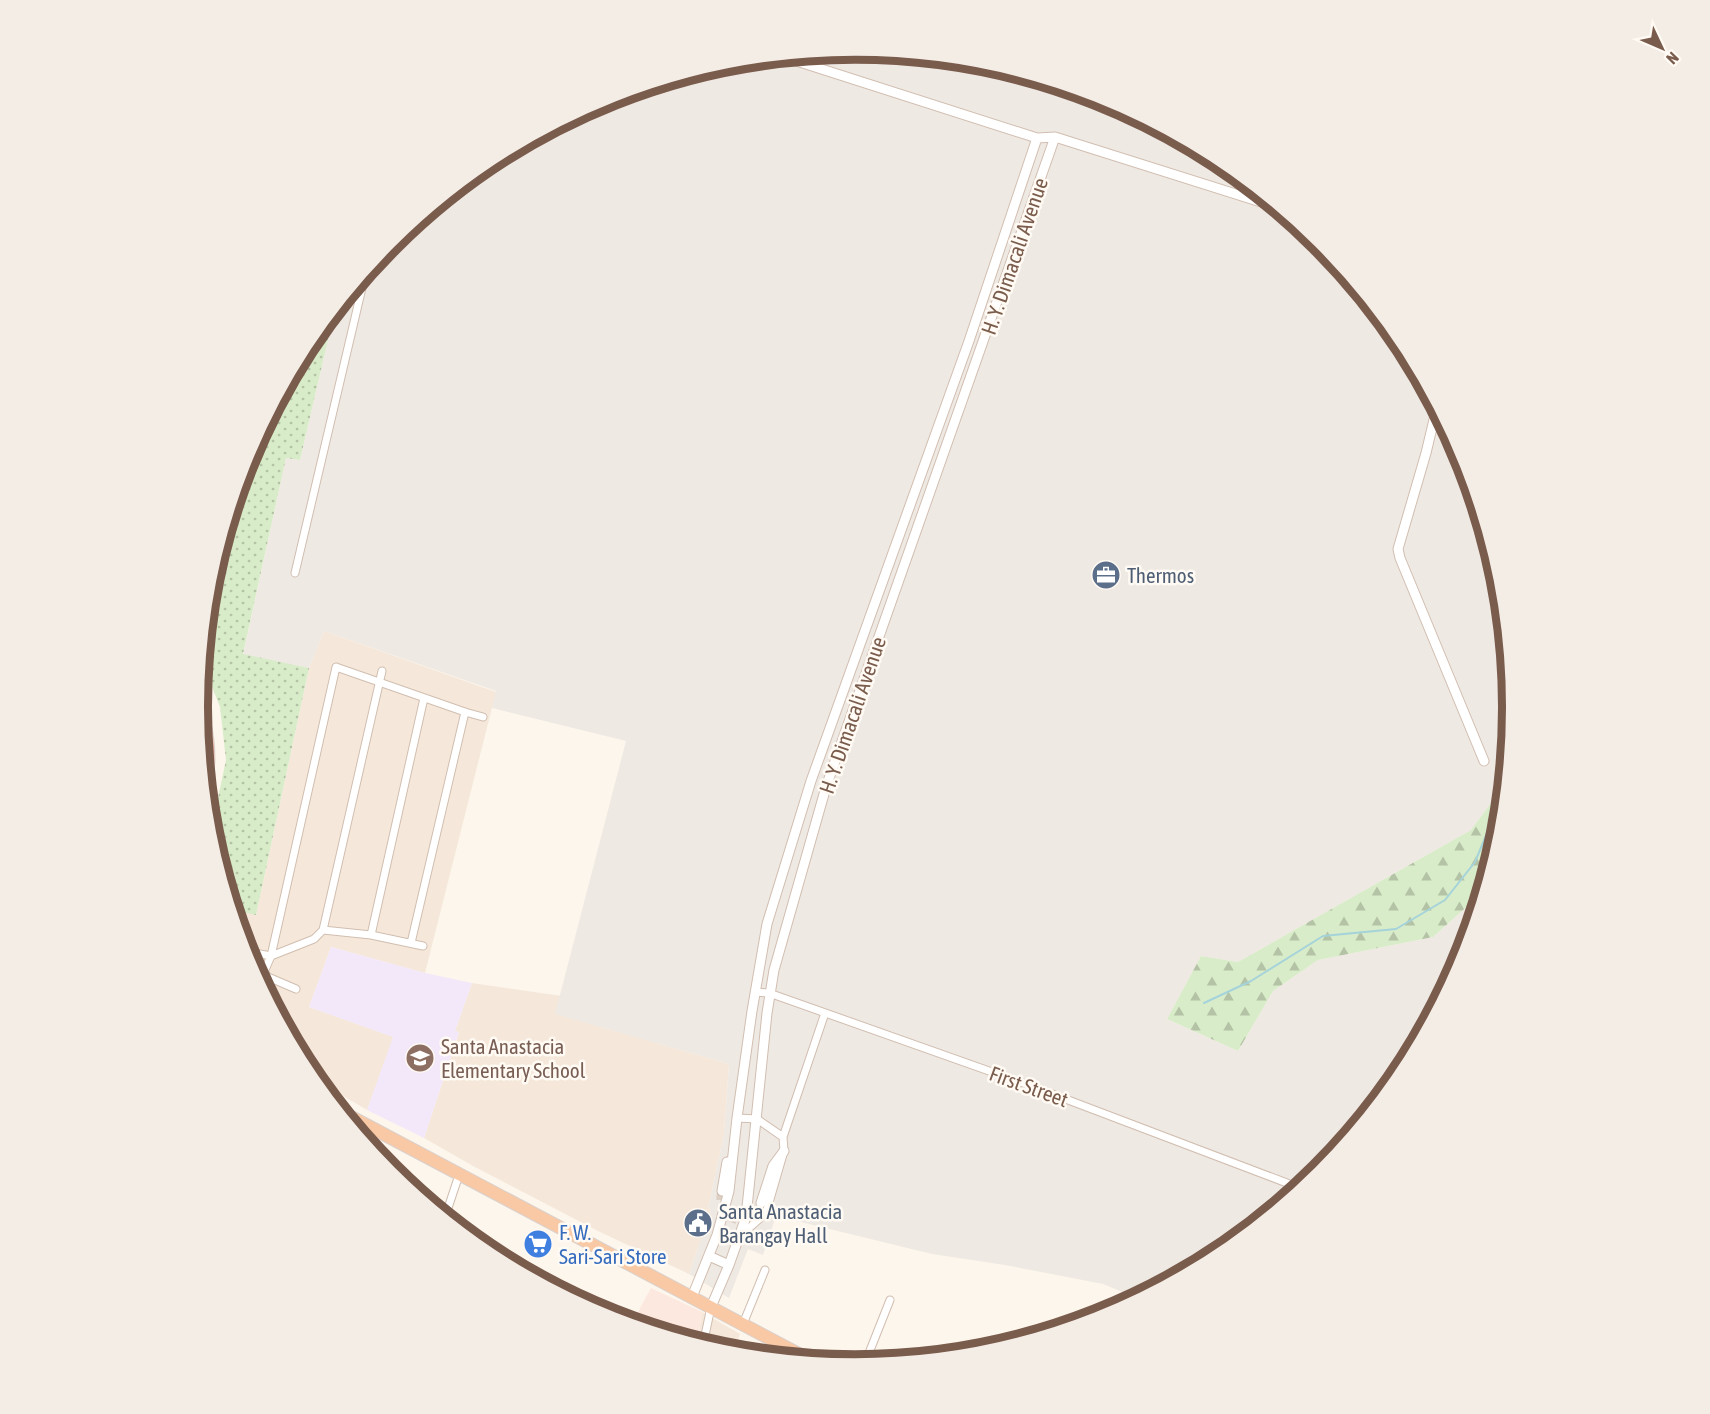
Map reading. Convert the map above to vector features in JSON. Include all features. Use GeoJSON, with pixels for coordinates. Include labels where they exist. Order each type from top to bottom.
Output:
{"type":"FeatureCollection","features":[{"type":"Feature","properties":{"kind":"highway"},"geometry":{"type":"LineString","coordinates":[[358,1121],[792,1351]]}},
{"type":"Feature","properties":{"kind":"street"},"geometry":{"type":"LineString","coordinates":[[801,62],[1037,138],[1055,137],[1257,201]]}},
{"type":"Feature","properties":{"kind":"street","name":"H. Y. Dimacali Avenue"},"geometry":{"type":"LineString","coordinates":[[711,1307],[746,1217],[770,993],[785,928],[826,787],[1055,137]]}},
{"type":"Feature","properties":{"kind":"street","name":"H. Y. Dimacali Avenue"},"geometry":{"type":"LineString","coordinates":[[692,1297],[717,1235],[729,1191],[737,1118],[766,924],[811,781],[969,341],[1037,138]]}},
{"type":"Feature","properties":{"kind":"street"},"geometry":{"type":"LineString","coordinates":[[295,573],[362,289]]}},
{"type":"Feature","properties":{"kind":"street"},"geometry":{"type":"LineString","coordinates":[[1434,419],[1398,549],[1484,761]]}},
{"type":"Feature","properties":{"kind":"street"},"geometry":{"type":"LineString","coordinates":[[265,971],[271,956],[336,667],[483,717]]}},
{"type":"Feature","properties":{"kind":"street"},"geometry":{"type":"LineString","coordinates":[[256,953],[271,956],[314,939],[323,930],[382,671]]}},
{"type":"Feature","properties":{"kind":"street"},"geometry":{"type":"LineString","coordinates":[[371,934],[424,698]]}},
{"type":"Feature","properties":{"kind":"street"},"geometry":{"type":"LineString","coordinates":[[411,944],[465,712]]}},
{"type":"Feature","properties":{"kind":"street"},"geometry":{"type":"LineString","coordinates":[[811,781],[826,787]]}},
{"type":"Feature","properties":{"kind":"street"},"geometry":{"type":"LineString","coordinates":[[323,930],[371,934],[423,946]]}},
{"type":"Feature","properties":{"kind":"street"},"geometry":{"type":"LineString","coordinates":[[267,975],[296,989]]}},
{"type":"Feature","properties":{"kind":"street","name":"First Street"},"geometry":{"type":"LineString","coordinates":[[755,992],[770,993],[1026,1084],[1291,1185]]}},
{"type":"Feature","properties":{"kind":"street"},"geometry":{"type":"LineString","coordinates":[[738,1238],[766,1213],[784,1151],[783,1137],[825,1013]]}},
{"type":"Feature","properties":{"kind":"street"},"geometry":{"type":"LineString","coordinates":[[737,1118],[757,1119],[783,1137]]}},
{"type":"Feature","properties":{"kind":"street"},"geometry":{"type":"LineString","coordinates":[[722,1191],[729,1152],[735,1140]]}},
{"type":"Feature","properties":{"kind":"street"},"geometry":{"type":"LineString","coordinates":[[760,1203],[773,1166],[784,1151]]}},
{"type":"Feature","properties":{"kind":"street"},"geometry":{"type":"LineString","coordinates":[[448,1209],[459,1175]]}},
{"type":"Feature","properties":{"kind":"street"},"geometry":{"type":"LineString","coordinates":[[709,1256],[729,1265]]}},
{"type":"Feature","properties":{"kind":"street"},"geometry":{"type":"LineString","coordinates":[[743,1324],[765,1270]]}},
{"type":"Feature","properties":{"kind":"street"},"geometry":{"type":"LineString","coordinates":[[869,1354],[890,1300]]}},
{"type":"Feature","properties":{"kind":"street"},"geometry":{"type":"LineString","coordinates":[[705,1336],[711,1307]]}},
{"type":"Feature","properties":{"kind":"shaded area"},"geometry":{"type":"Polygon","coordinates":[[[855,60],[897,61],[981,72],[1063,94],[1103,109],[1178,147],[1249,194],[1312,250],[1368,313],[1415,384],[1453,459],[1468,499],[1490,581],[1501,665],[1501,749],[1495,797],[1471,830],[1238,962],[1201,956],[1167,1019],[1238,1051],[1273,991],[1318,960],[1433,937],[1472,902],[1453,955],[1415,1031],[1368,1101],[1341,1134],[1282,1193],[1249,1220],[1214,1245],[1141,1287],[1127,1294],[1103,1284],[932,1254],[776,1216],[763,1255],[748,1249],[729,1298],[689,1274],[711,1209],[708,1208],[724,1134],[729,1064],[555,1014],[626,741],[492,708],[496,691],[324,631],[309,668],[243,655],[286,458],[300,460],[330,329],[369,280],[428,221],[461,194],[532,147],[607,109],[647,94],[729,72],[813,61],[855,60]]]}},
{"type":"Feature","properties":{"kind":"shaded area"},"geometry":{"type":"Polygon","coordinates":[[[324,631],[496,692],[425,973],[331,947],[309,1007],[394,1037],[367,1110],[335,1091],[317,1066],[275,993],[257,955],[241,912],[256,915],[309,668],[324,631]]]}},
{"type":"Feature","properties":{"kind":"shaded area"},"geometry":{"type":"Polygon","coordinates":[[[331,947],[425,973],[472,983],[455,1031],[459,1032],[424,1138],[367,1110],[393,1037],[309,1007],[331,947]]]}},
{"type":"Feature","properties":{"kind":"shaded area"},"geometry":{"type":"Polygon","coordinates":[[[472,983],[562,996],[556,1014],[729,1064],[724,1134],[708,1208],[711,1209],[689,1274],[598,1231],[424,1138],[459,1033],[455,1031],[472,983]]]}},
{"type":"Feature","properties":{"kind":"shaded area"},"geometry":{"type":"Polygon","coordinates":[[[651,1288],[702,1312],[698,1335],[636,1316],[651,1288]]]}},
{"type":"Feature","properties":{"kind":"shaded area"},"geometry":{"type":"Polygon","coordinates":[[[702,1312],[740,1334],[736,1343],[698,1335],[702,1312]]]}},
{"type":"Feature","properties":{"kind":"green space"},"geometry":{"type":"Polygon","coordinates":[[[330,329],[300,460],[286,458],[243,654],[309,668],[256,915],[241,912],[220,833],[216,806],[226,760],[220,707],[209,679],[220,581],[242,499],[275,421],[295,383],[330,329]]]}},
{"type":"Feature","properties":{"kind":"green space"},"geometry":{"type":"Polygon","coordinates":[[[1495,797],[1490,833],[1472,902],[1433,937],[1318,960],[1273,991],[1238,1051],[1167,1019],[1201,956],[1238,962],[1471,830],[1495,797]]]}},
{"type":"Feature","properties":{"kind":"waterway"},"geometry":{"type":"LineString","coordinates":[[1204,1003],[1251,981],[1323,936],[1396,929],[1445,900],[1475,862],[1492,822]]}},
{"type":"Feature","properties":{"kind":"tunnel"},"geometry":{"type":"LineString","coordinates":[[722,1191],[723,1209],[734,1219],[749,1217],[756,1212],[761,1203]]}},
{"type":"Feature","properties":{"kind":"place","name":"Thermos"},"geometry":{"type":"Point","coordinates":[1106,575]}},
{"type":"Feature","properties":{"kind":"place","name":"Santa Anastacia Elementary School"},"geometry":{"type":"Point","coordinates":[420,1058]}},
{"type":"Feature","properties":{"kind":"place","name":"Santa Anastacia Barangay Hall"},"geometry":{"type":"Point","coordinates":[698,1223]}},
{"type":"Feature","properties":{"kind":"place","name":"F. W. Sari-Sari Store"},"geometry":{"type":"Point","coordinates":[538,1244]}}]}
